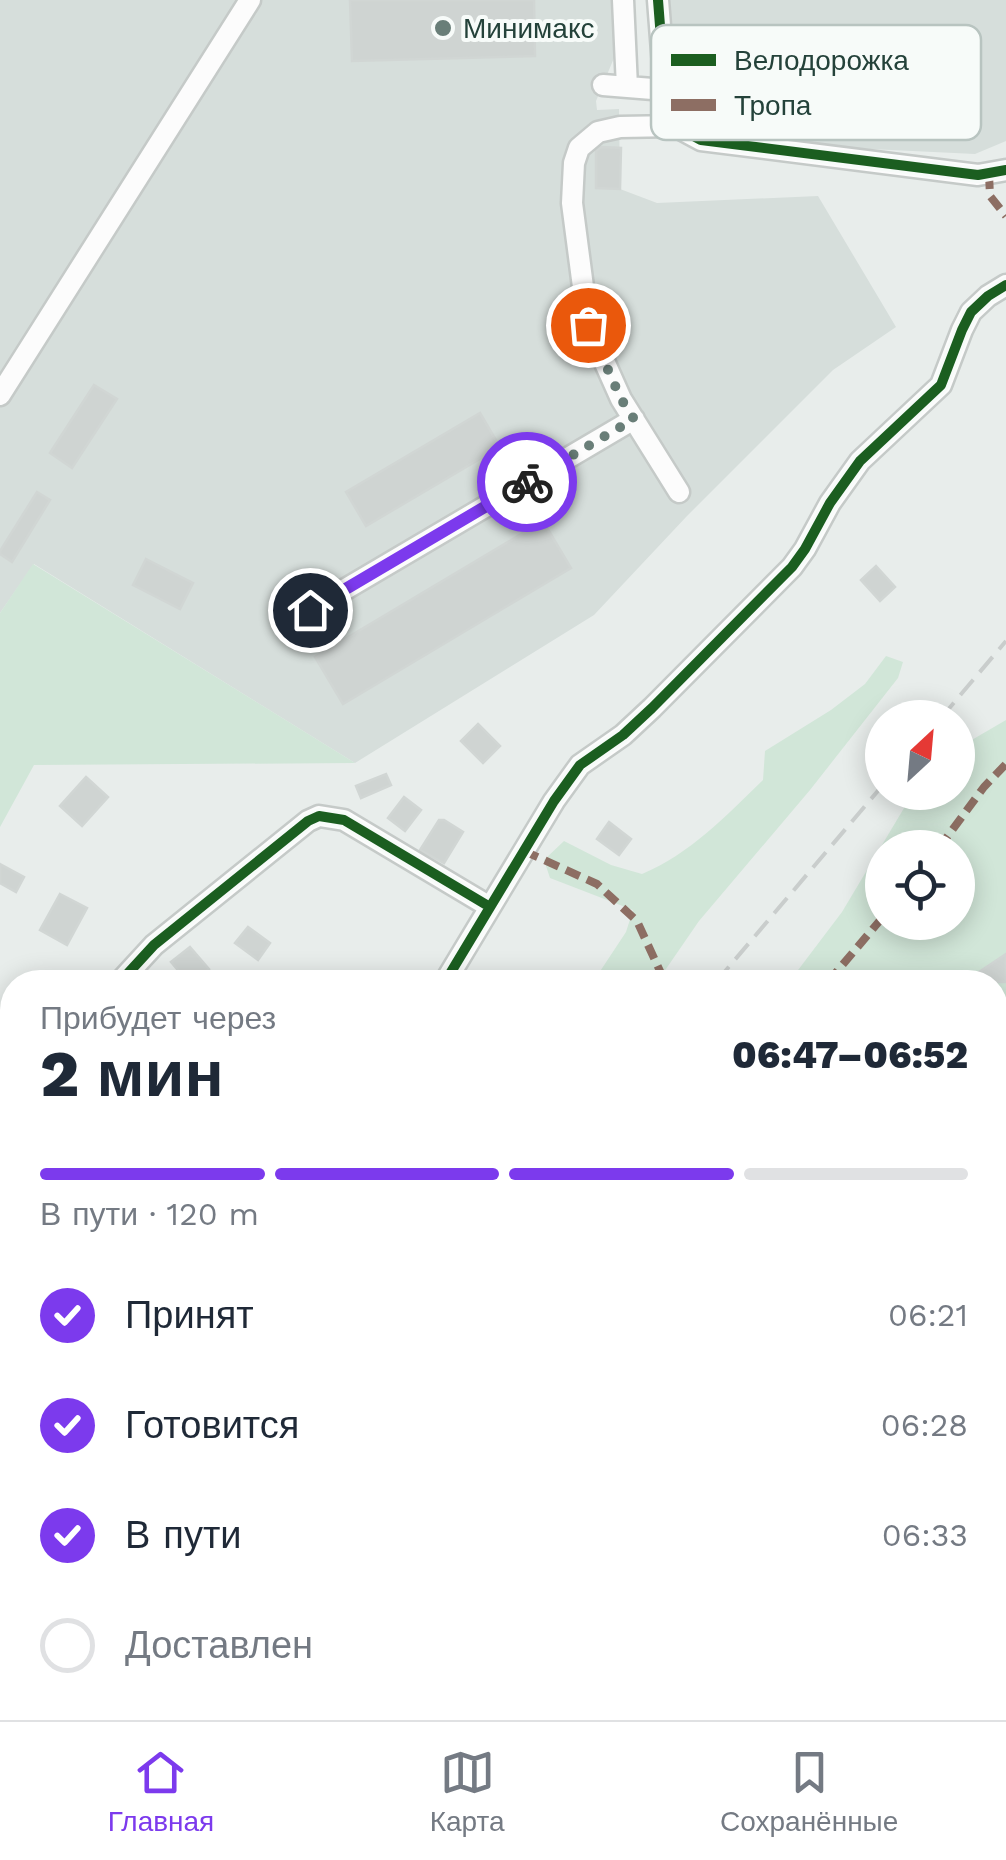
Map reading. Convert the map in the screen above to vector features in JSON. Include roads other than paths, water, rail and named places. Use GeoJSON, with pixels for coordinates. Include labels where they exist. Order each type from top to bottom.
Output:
{"type":"FeatureCollection","features":[{"type":"Feature","properties":{"kind":"street"},"geometry":{"type":"LineString","coordinates":[[0,395],[250,0]]}},
{"type":"Feature","properties":{"kind":"street"},"geometry":{"type":"LineString","coordinates":[[623,0],[626,87]]}},
{"type":"Feature","properties":{"kind":"street"},"geometry":{"type":"LineString","coordinates":[[658,0],[660,25]]}},
{"type":"Feature","properties":{"kind":"street"},"geometry":{"type":"LineString","coordinates":[[603,84],[651,89]]}},
{"type":"Feature","properties":{"kind":"street"},"geometry":{"type":"LineString","coordinates":[[651,126],[598,132],[579,148],[574,162],[572,203],[588,325],[621,399],[679,492]]}},
{"type":"Feature","properties":{"kind":"street"},"geometry":{"type":"LineString","coordinates":[[701,140],[978,175],[1006,170]]}},
{"type":"Feature","properties":{"kind":"street"},"geometry":{"type":"LineString","coordinates":[[453,970],[554,801],[580,765],[652,708],[792,567],[860,462],[941,385],[971,312],[1006,285]]}},
{"type":"Feature","properties":{"kind":"street"},"geometry":{"type":"LineString","coordinates":[[310,610],[634,419]]}},
{"type":"Feature","properties":{"kind":"street"},"geometry":{"type":"LineString","coordinates":[[131,970],[154,945],[319,816],[344,820],[490,907]]}},
{"type":"Feature","properties":{"kind":"railway"},"geometry":{"type":"LineString","coordinates":[[956,700],[1006,641]]}},
{"type":"Feature","properties":{"kind":"railway"},"geometry":{"type":"LineString","coordinates":[[726,970],[865,806]]}},
{"type":"Feature","properties":{"kind":"place","name":"Минимакс"},"geometry":{"type":"Point","coordinates":[443,28]}}]}
